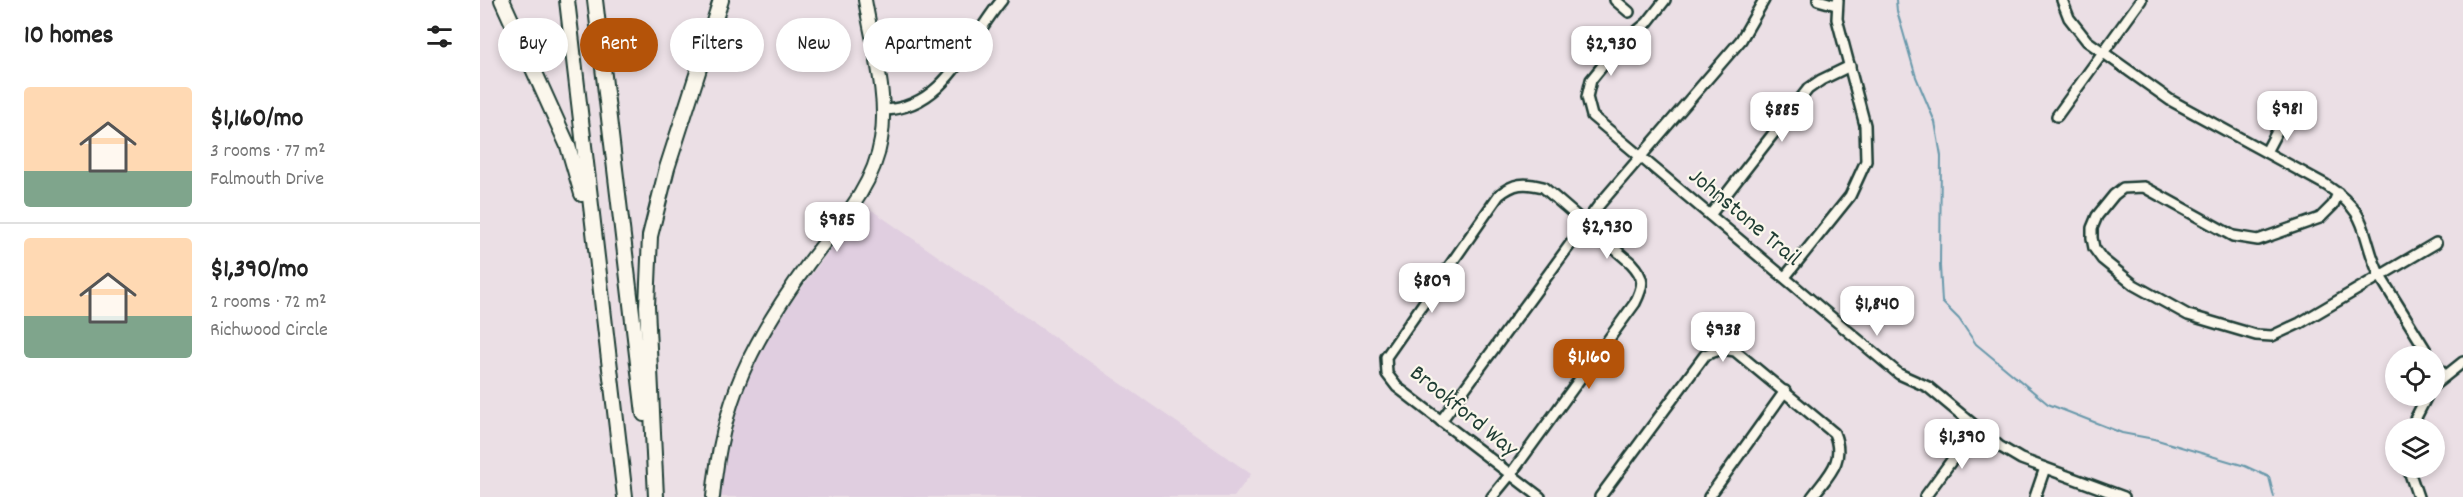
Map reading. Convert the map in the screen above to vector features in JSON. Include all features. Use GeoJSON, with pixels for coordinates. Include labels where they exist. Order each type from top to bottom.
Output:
{"type":"FeatureCollection","features":[{"type":"Feature","properties":{"kind":"highway"},"geometry":{"type":"LineString","coordinates":[[502,0],[552,109],[575,166],[585,209],[615,413]]}},
{"type":"Feature","properties":{"kind":"highway"},"geometry":{"type":"LineString","coordinates":[[567,0],[625,497]]}},
{"type":"Feature","properties":{"kind":"highway"},"geometry":{"type":"LineString","coordinates":[[595,0],[654,497]]}},
{"type":"Feature","properties":{"kind":"highway"},"geometry":{"type":"LineString","coordinates":[[654,497],[647,306],[650,236],[667,168],[721,0]]}},
{"type":"Feature","properties":{"kind":"main road"},"geometry":{"type":"LineString","coordinates":[[713,497],[722,433],[743,370],[768,321],[850,211],[867,183],[880,148],[883,110],[864,0]]}},
{"type":"Feature","properties":{"kind":"street"},"geometry":{"type":"LineString","coordinates":[[883,110],[909,106],[932,94],[945,80],[1002,0]]}},
{"type":"Feature","properties":{"kind":"street"},"geometry":{"type":"LineString","coordinates":[[1615,0],[1629,12]]}},
{"type":"Feature","properties":{"kind":"street","name":"Johnstone Trail"},"geometry":{"type":"LineString","coordinates":[[1665,0],[1647,23],[1617,48],[1591,80],[1587,98],[1592,116],[1899,374],[1928,387],[2009,452],[2124,497]]}},
{"type":"Feature","properties":{"kind":"street"},"geometry":{"type":"LineString","coordinates":[[1441,421],[1586,224],[1741,40],[1764,0]]}},
{"type":"Feature","properties":{"kind":"street"},"geometry":{"type":"LineString","coordinates":[[1785,277],[1850,196],[1866,160],[1865,125],[1837,19],[1837,2],[1818,0]]}},
{"type":"Feature","properties":{"kind":"street"},"geometry":{"type":"LineString","coordinates":[[2062,0],[2069,18],[2087,41],[2103,53],[2170,100],[2266,152],[2348,201],[2366,229],[2373,262],[2380,276],[2423,346]]}},
{"type":"Feature","properties":{"kind":"street"},"geometry":{"type":"LineString","coordinates":[[2058,116],[2141,0]]}},
{"type":"Feature","properties":{"kind":"street"},"geometry":{"type":"LineString","coordinates":[[1710,215],[1808,89],[1850,66]]}},
{"type":"Feature","properties":{"kind":"street"},"geometry":{"type":"LineString","coordinates":[[2266,152],[2284,118]]}},
{"type":"Feature","properties":{"kind":"street","name":"Brookford Way"},"geometry":{"type":"LineString","coordinates":[[1492,497],[1510,475],[1635,303],[1642,289],[1641,274],[1542,187],[1529,184],[1517,184],[1499,195],[1386,357],[1387,374],[1397,387],[1510,475],[1540,497]]}},
{"type":"Feature","properties":{"kind":"street"},"geometry":{"type":"LineString","coordinates":[[2338,193],[2333,205],[2320,218],[2271,237],[2252,240],[2234,236],[2144,187],[2123,188],[2114,195],[2097,216],[2092,228],[2094,248],[2102,259],[2134,285],[2188,315],[2256,335],[2272,336],[2283,332],[2436,243]]}},
{"type":"Feature","properties":{"kind":"street"},"geometry":{"type":"LineString","coordinates":[[1600,497],[1705,356],[1722,349],[1735,351],[1834,433],[1839,451],[1838,462],[1812,497]]}},
{"type":"Feature","properties":{"kind":"street"},"geometry":{"type":"LineString","coordinates":[[2445,376],[2463,362]]}},
{"type":"Feature","properties":{"kind":"street"},"geometry":{"type":"LineString","coordinates":[[1709,497],[1785,391]]}},
{"type":"Feature","properties":{"kind":"street"},"geometry":{"type":"LineString","coordinates":[[1925,497],[1976,427]]}},
{"type":"Feature","properties":{"kind":"street"},"geometry":{"type":"LineString","coordinates":[[2035,497],[2045,468]]}},
{"type":"Feature","properties":{"kind":"street"},"geometry":{"type":"LineString","coordinates":[[2412,478],[2418,497]]}},
{"type":"Feature","properties":{"kind":"shaded area"},"geometry":{"type":"Polygon","coordinates":[[[863,204],[1251,474],[1234,497],[721,497],[723,473],[735,411],[753,366],[771,330],[863,204]]]}},
{"type":"Feature","properties":{"kind":"waterway"},"geometry":{"type":"LineString","coordinates":[[1896,0],[1916,77],[1935,122],[1941,156],[1942,302],[1959,319],[1976,344],[2048,404],[2122,433],[2154,439],[2245,466],[2269,477],[2274,497]]}}]}
